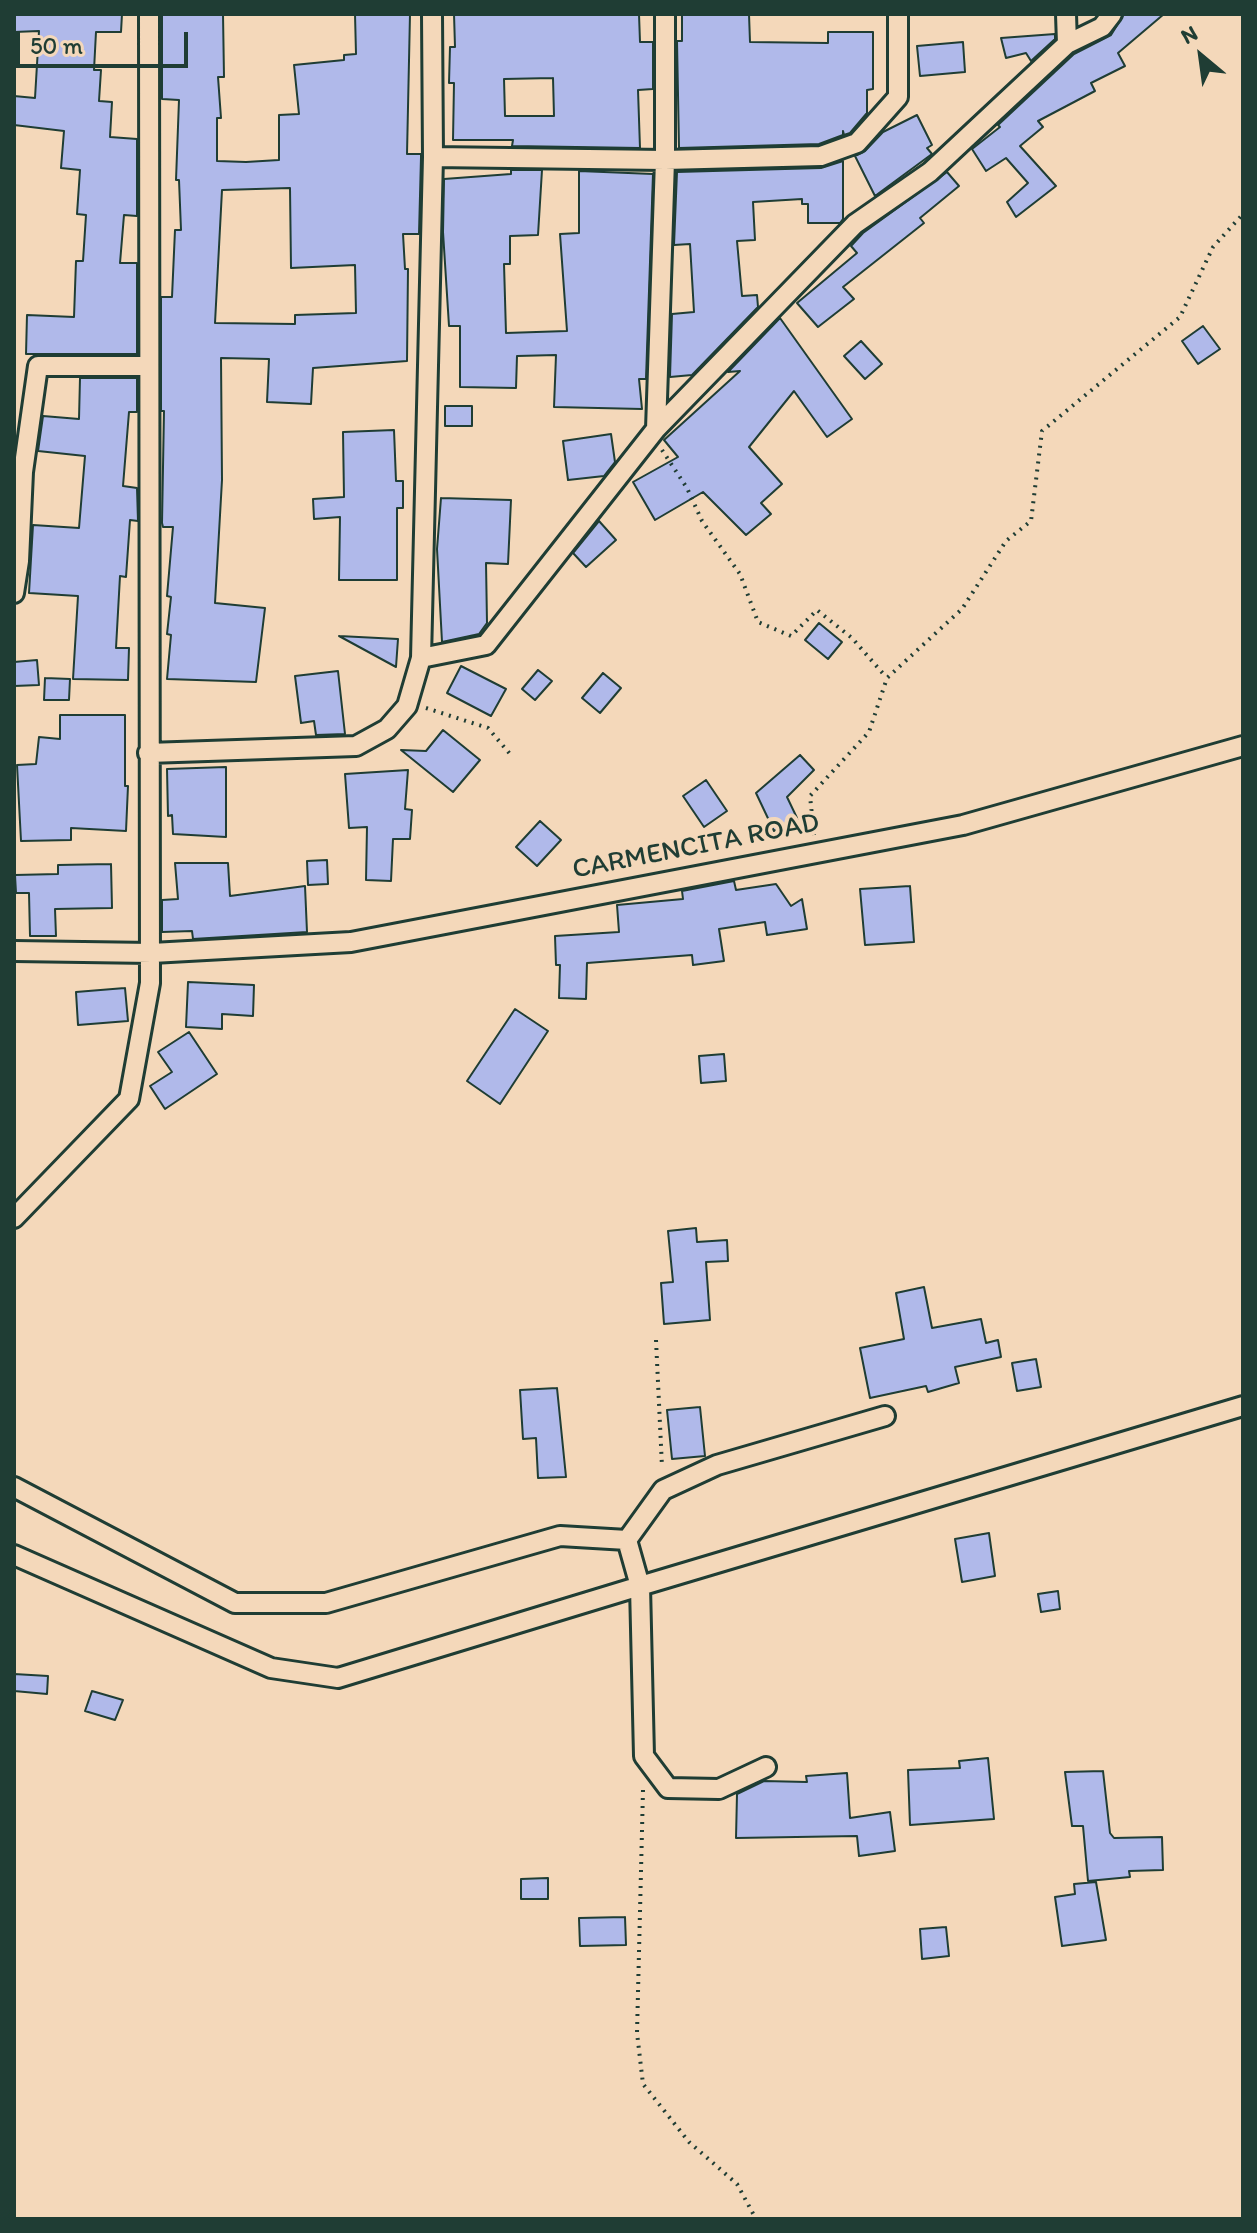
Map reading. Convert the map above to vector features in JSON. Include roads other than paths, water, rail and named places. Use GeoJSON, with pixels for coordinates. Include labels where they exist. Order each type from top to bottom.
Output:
{"type":"FeatureCollection","features":[{"type":"Feature","properties":{"kind":"street"},"geometry":{"type":"LineString","coordinates":[[14,1218],[129,1099],[152,953],[148,753],[149,14]]}},
{"type":"Feature","properties":{"kind":"street"},"geometry":{"type":"LineString","coordinates":[[148,753],[356,746],[387,729],[407,706],[421,658],[433,157],[432,14]]}},
{"type":"Feature","properties":{"kind":"street"},"geometry":{"type":"LineString","coordinates":[[656,429],[665,160],[665,14]]}},
{"type":"Feature","properties":{"kind":"street"},"geometry":{"type":"LineString","coordinates":[[433,157],[665,160],[821,156],[857,143],[898,97],[898,14]]}},
{"type":"Feature","properties":{"kind":"street"},"geometry":{"type":"LineString","coordinates":[[1066,14],[1067,44]]}},
{"type":"Feature","properties":{"kind":"street"},"geometry":{"type":"LineString","coordinates":[[421,658],[486,645],[656,429],[855,224],[930,172],[1067,44],[1102,27],[1112,14]]}},
{"type":"Feature","properties":{"kind":"street"},"geometry":{"type":"LineString","coordinates":[[14,593],[19,561],[23,472],[38,366],[148,366]]}},
{"type":"Feature","properties":{"kind":"street","name":"CARMENCITA ROAD"},"geometry":{"type":"LineString","coordinates":[[14,951],[152,953],[351,942],[963,825],[1243,746]]}},
{"type":"Feature","properties":{"kind":"street"},"geometry":{"type":"LineString","coordinates":[[14,1555],[271,1668],[338,1678],[1243,1406]]}},
{"type":"Feature","properties":{"kind":"street"},"geometry":{"type":"LineString","coordinates":[[627,1540],[663,1490],[717,1465],[885,1416]]}},
{"type":"Feature","properties":{"kind":"street"},"geometry":{"type":"LineString","coordinates":[[14,1487],[235,1603],[326,1603],[560,1536],[627,1540]]}},
{"type":"Feature","properties":{"kind":"street"},"geometry":{"type":"LineString","coordinates":[[627,1540],[640,1586],[644,1756],[668,1788],[719,1789],[766,1767]]}}]}
